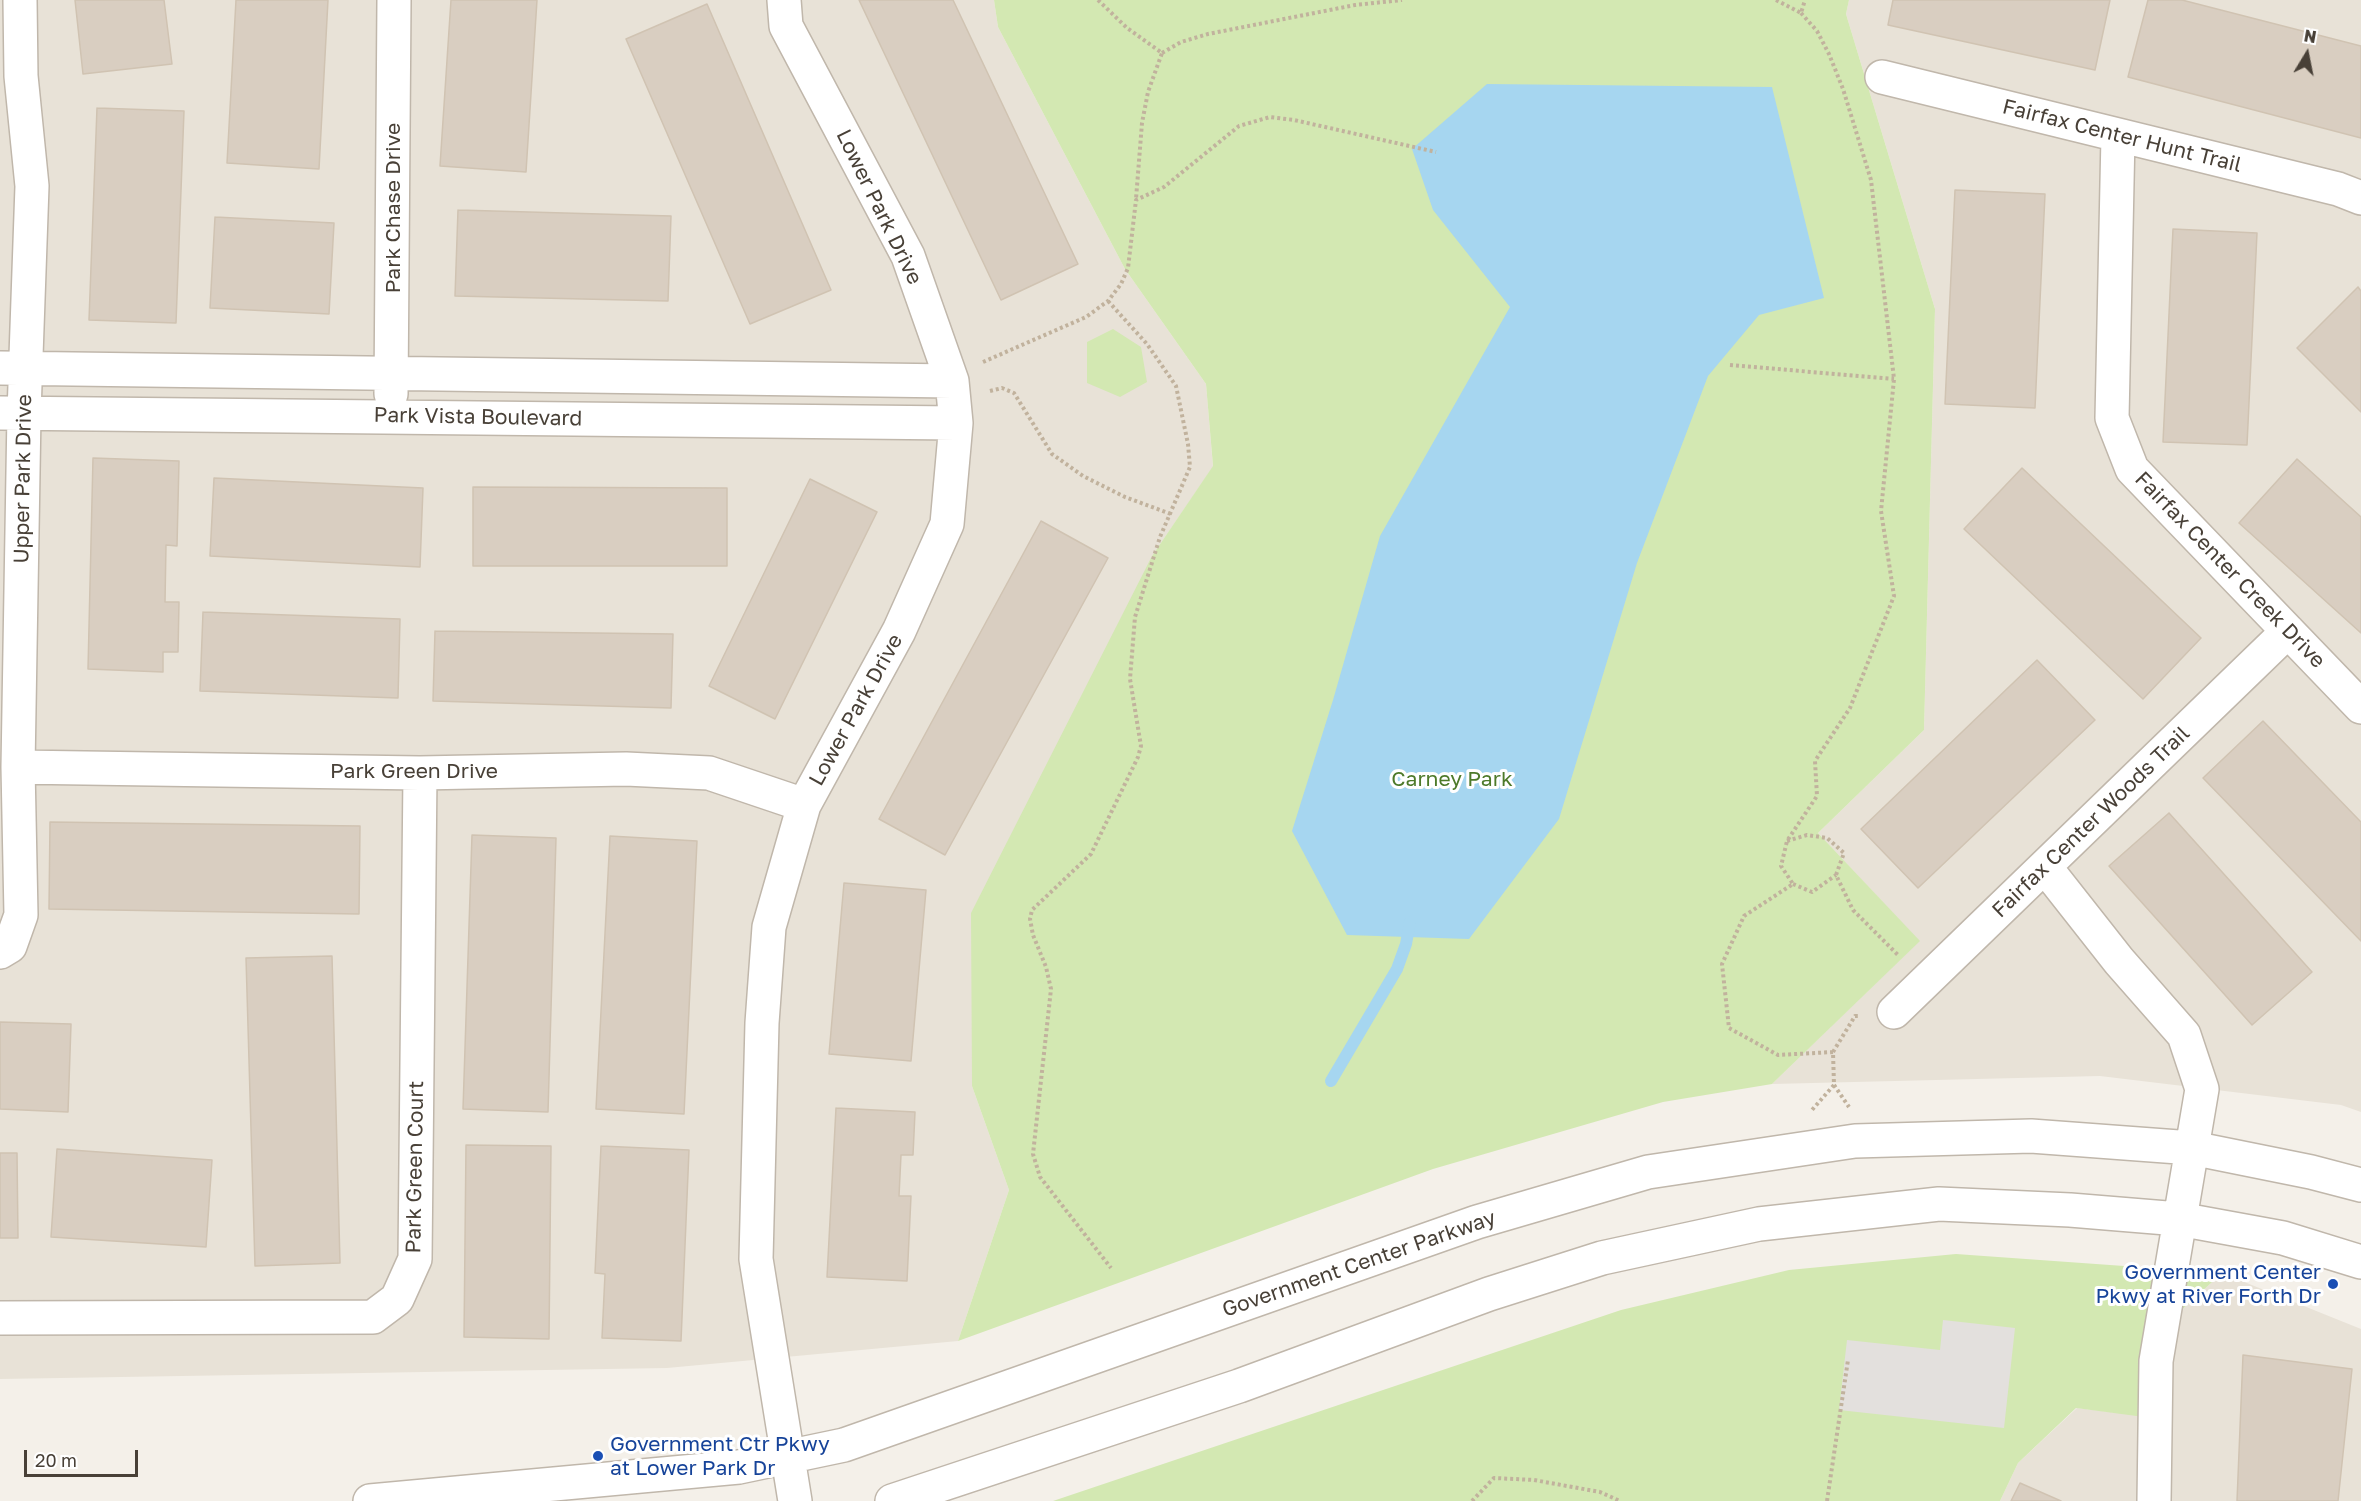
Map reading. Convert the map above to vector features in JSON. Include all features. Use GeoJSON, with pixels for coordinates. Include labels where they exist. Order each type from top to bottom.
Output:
{"type":"FeatureCollection","features":[{"type":"Feature","properties":{"kind":"street","name":"Upper Park Drive"},"geometry":{"type":"LineString","coordinates":[[0,952],[10,946],[21,915],[12,413],[13,368],[32,186],[21,76],[20,0]]}},
{"type":"Feature","properties":{"kind":"street","name":"Park Chase Drive"},"geometry":{"type":"LineString","coordinates":[[391,416],[394,0]]}},
{"type":"Feature","properties":{"kind":"street","name":"Lower Park Drive"},"geometry":{"type":"LineString","coordinates":[[784,0],[786,26],[908,256],[952,381],[956,423],[947,524],[899,632],[804,805],[769,927],[761,1035],[756,1259],[795,1501]]}},
{"type":"Feature","properties":{"kind":"street","name":"Fairfax Center Hunt Trail"},"geometry":{"type":"LineString","coordinates":[[1882,77],[2338,189],[2361,198]]}},
{"type":"Feature","properties":{"kind":"street","name":"Fairfax Center Creek Drive"},"geometry":{"type":"LineString","coordinates":[[2118,136],[2112,418],[2132,469],[2361,706]]}},
{"type":"Feature","properties":{"kind":"street","name":"Park Vista Boulevard"},"geometry":{"type":"LineString","coordinates":[[13,368],[952,381]]}},
{"type":"Feature","properties":{"kind":"street","name":"Park Vista Boulevard"},"geometry":{"type":"LineString","coordinates":[[12,413],[956,423]]}},
{"type":"Feature","properties":{"kind":"street","name":"Fairfax Center Woods Trail"},"geometry":{"type":"LineString","coordinates":[[1894,1012],[2289,631]]}},
{"type":"Feature","properties":{"kind":"street","name":"Park Green Drive"},"geometry":{"type":"LineString","coordinates":[[18,767],[420,773],[626,769],[709,773],[804,805]]}},
{"type":"Feature","properties":{"kind":"street","name":"Park Green Court"},"geometry":{"type":"LineString","coordinates":[[0,1318],[372,1317],[397,1299],[415,1259],[420,773]]}},
{"type":"Feature","properties":{"kind":"street"},"geometry":{"type":"LineString","coordinates":[[2045,867],[2119,961],[2184,1035],[2202,1089],[2156,1361],[2154,1501]]}},
{"type":"Feature","properties":{"kind":"street","name":"Government Center Parkway"},"geometry":{"type":"LineString","coordinates":[[369,1501],[739,1467],[844,1445],[1477,1222],[1648,1172],[1855,1141],[2031,1136],[2192,1148],[2311,1172],[2361,1185]]}},
{"type":"Feature","properties":{"kind":"street"},"geometry":{"type":"LineString","coordinates":[[892,1501],[1239,1386],[1489,1294],[1602,1258],[1747,1226],[1939,1204],[2070,1210],[2179,1218],[2283,1238],[2361,1262]]}},
{"type":"Feature","properties":{"kind":"path"},"geometry":{"type":"LineString","coordinates":[[1098,0],[1127,28],[1162,53]]}},
{"type":"Feature","properties":{"kind":"path"},"geometry":{"type":"LineString","coordinates":[[952,381],[980,363],[1086,317],[1108,301],[1122,284],[1128,268],[1142,123],[1148,92],[1162,53],[1181,42],[1209,34],[1355,5],[1402,0]]}},
{"type":"Feature","properties":{"kind":"path"},"geometry":{"type":"LineString","coordinates":[[1776,0],[1801,13],[1817,31],[1843,89],[1871,180],[1894,379],[1881,511],[1894,596],[1850,708],[1815,761],[1817,796],[1787,842],[1781,866],[1793,884],[1812,892],[1836,875],[1844,854],[1827,838],[1808,835],[1787,842]]}},
{"type":"Feature","properties":{"kind":"path"},"geometry":{"type":"LineString","coordinates":[[1801,13],[1805,0]]}},
{"type":"Feature","properties":{"kind":"path"},"geometry":{"type":"LineString","coordinates":[[1136,200],[1164,188],[1239,126],[1270,117],[1294,120],[1436,152]]}},
{"type":"Feature","properties":{"kind":"path"},"geometry":{"type":"LineString","coordinates":[[1108,301],[1147,344],[1176,386],[1188,444],[1190,467],[1161,537],[1136,616],[1130,679],[1140,740],[1138,757],[1090,854],[1032,910],[1030,919],[1033,934],[1046,966],[1051,989],[1033,1154],[1040,1177],[1111,1268]]}},
{"type":"Feature","properties":{"kind":"path"},"geometry":{"type":"LineString","coordinates":[[1730,365],[1894,379]]}},
{"type":"Feature","properties":{"kind":"path"},"geometry":{"type":"LineString","coordinates":[[986,392],[1002,388],[1014,393],[1052,454],[1083,476],[1125,497],[1171,514]]}},
{"type":"Feature","properties":{"kind":"path"},"geometry":{"type":"LineString","coordinates":[[1836,875],[1853,910],[1924,982]]}},
{"type":"Feature","properties":{"kind":"path"},"geometry":{"type":"LineString","coordinates":[[1793,884],[1744,916],[1722,964],[1729,1028],[1778,1055],[1833,1052],[1834,1085],[1849,1107]]}},
{"type":"Feature","properties":{"kind":"path"},"geometry":{"type":"LineString","coordinates":[[1812,1110],[1834,1085]]}},
{"type":"Feature","properties":{"kind":"path"},"geometry":{"type":"LineString","coordinates":[[1827,1501],[1848,1360]]}},
{"type":"Feature","properties":{"kind":"path"},"geometry":{"type":"LineString","coordinates":[[1472,1501],[1494,1478],[1545,1482],[1600,1492],[1620,1501]]}},
{"type":"Feature","properties":{"kind":"shaded area"},"geometry":{"type":"Polygon","coordinates":[[[0,0],[994,0],[998,27],[1125,269],[1206,384],[1213,467],[1152,556],[972,1086],[1009,1190],[958,1341],[667,1368],[0,1379],[0,0]]]}},
{"type":"Feature","properties":{"kind":"shaded area"},"geometry":{"type":"Polygon","coordinates":[[[1849,0],[2361,0],[2361,1112],[2341,1105],[2100,1076],[1772,1084],[1919,941],[1818,833],[1924,730],[1935,309],[1846,14],[1849,0]]]}},
{"type":"Feature","properties":{"kind":"shaded area"},"geometry":{"type":"Polygon","coordinates":[[[2222,1273],[2361,1329],[2361,1501],[2000,1501],[2018,1463],[2077,1408],[2144,1416],[2152,1337],[2222,1273]]]}},
{"type":"Feature","properties":{"kind":"shaded area"},"geometry":{"type":"Polygon","coordinates":[[[1943,1320],[2015,1328],[2004,1428],[1839,1410],[1847,1340],[1940,1350],[1943,1320]]]}},
{"type":"Feature","properties":{"kind":"green space","name":"Carney Park"},"geometry":{"type":"Polygon","coordinates":[[[994,0],[1849,0],[1846,14],[1935,309],[1924,730],[1818,833],[1920,941],[1772,1084],[1663,1102],[1433,1169],[958,1341],[1009,1190],[972,1086],[971,913],[1152,556],[1213,466],[1206,384],[1125,269],[998,27],[994,0]]]}},
{"type":"Feature","properties":{"kind":"green space"},"geometry":{"type":"Polygon","coordinates":[[[1113,329],[1141,347],[1147,382],[1120,397],[1087,383],[1087,342],[1113,329]]]}},
{"type":"Feature","properties":{"kind":"green space"},"geometry":{"type":"Polygon","coordinates":[[[1956,1254],[2222,1273],[2152,1337],[2144,1417],[2076,1408],[2018,1463],[2000,1501],[1053,1501],[1621,1310],[1789,1270],[1956,1254]]]}},
{"type":"Feature","properties":{"kind":"water"},"geometry":{"type":"Polygon","coordinates":[[[1487,84],[1772,87],[1824,298],[1759,315],[1708,376],[1637,563],[1559,819],[1469,939],[1347,935],[1292,831],[1333,700],[1380,536],[1510,307],[1433,210],[1412,149],[1487,84]]]}},
{"type":"Feature","properties":{"kind":"building"},"geometry":{"type":"Polygon","coordinates":[[[75,0],[164,0],[172,64],[83,74],[75,0]]]}},
{"type":"Feature","properties":{"kind":"building"},"geometry":{"type":"Polygon","coordinates":[[[236,0],[328,0],[319,169],[227,163],[236,0]]]}},
{"type":"Feature","properties":{"kind":"building"},"geometry":{"type":"Polygon","coordinates":[[[451,0],[537,0],[526,172],[440,166],[451,0]]]}},
{"type":"Feature","properties":{"kind":"building"},"geometry":{"type":"Polygon","coordinates":[[[859,0],[953,0],[1078,264],[1001,300],[859,0]]]}},
{"type":"Feature","properties":{"kind":"building"},"geometry":{"type":"Polygon","coordinates":[[[1893,0],[2110,0],[2095,70],[1888,25],[1893,0]]]}},
{"type":"Feature","properties":{"kind":"building"},"geometry":{"type":"Polygon","coordinates":[[[2148,0],[2182,0],[2361,46],[2361,138],[2128,77],[2148,0]]]}},
{"type":"Feature","properties":{"kind":"building"},"geometry":{"type":"Polygon","coordinates":[[[707,4],[831,290],[750,324],[626,39],[707,4]]]}},
{"type":"Feature","properties":{"kind":"building"},"geometry":{"type":"Polygon","coordinates":[[[97,108],[184,111],[176,323],[89,320],[97,108]]]}},
{"type":"Feature","properties":{"kind":"building"},"geometry":{"type":"Polygon","coordinates":[[[1955,190],[2045,194],[2035,408],[1945,404],[1955,190]]]}},
{"type":"Feature","properties":{"kind":"building"},"geometry":{"type":"Polygon","coordinates":[[[458,210],[671,216],[668,301],[455,296],[458,210]]]}},
{"type":"Feature","properties":{"kind":"building"},"geometry":{"type":"Polygon","coordinates":[[[215,217],[334,223],[329,314],[210,308],[215,217]]]}},
{"type":"Feature","properties":{"kind":"building"},"geometry":{"type":"Polygon","coordinates":[[[2173,229],[2257,233],[2247,445],[2163,442],[2173,229]]]}},
{"type":"Feature","properties":{"kind":"building"},"geometry":{"type":"Polygon","coordinates":[[[2358,287],[2361,291],[2361,412],[2297,348],[2358,287]]]}},
{"type":"Feature","properties":{"kind":"building"},"geometry":{"type":"Polygon","coordinates":[[[93,458],[179,461],[177,546],[166,545],[165,602],[179,602],[178,652],[163,652],[163,672],[88,669],[93,458]]]}},
{"type":"Feature","properties":{"kind":"building"},"geometry":{"type":"Polygon","coordinates":[[[2297,459],[2361,517],[2361,633],[2239,523],[2297,459]]]}},
{"type":"Feature","properties":{"kind":"building"},"geometry":{"type":"Polygon","coordinates":[[[2022,468],[2201,638],[2143,699],[1964,529],[2022,468]]]}},
{"type":"Feature","properties":{"kind":"building"},"geometry":{"type":"Polygon","coordinates":[[[214,478],[423,488],[420,567],[210,556],[214,478]]]}},
{"type":"Feature","properties":{"kind":"building"},"geometry":{"type":"Polygon","coordinates":[[[810,479],[877,512],[775,719],[709,686],[810,479]]]}},
{"type":"Feature","properties":{"kind":"building"},"geometry":{"type":"Polygon","coordinates":[[[473,487],[727,488],[727,566],[473,566],[473,487]]]}},
{"type":"Feature","properties":{"kind":"building"},"geometry":{"type":"Polygon","coordinates":[[[1041,521],[1108,558],[945,855],[879,819],[1041,521]]]}},
{"type":"Feature","properties":{"kind":"building"},"geometry":{"type":"Polygon","coordinates":[[[203,612],[400,619],[398,698],[200,691],[203,612]]]}},
{"type":"Feature","properties":{"kind":"building"},"geometry":{"type":"Polygon","coordinates":[[[435,631],[673,634],[671,708],[433,701],[435,631]]]}},
{"type":"Feature","properties":{"kind":"building"},"geometry":{"type":"Polygon","coordinates":[[[2037,660],[2095,720],[1918,888],[1861,829],[2037,660]]]}},
{"type":"Feature","properties":{"kind":"building"},"geometry":{"type":"Polygon","coordinates":[[[2263,721],[2361,822],[2361,941],[2203,778],[2263,721]]]}},
{"type":"Feature","properties":{"kind":"building"},"geometry":{"type":"Polygon","coordinates":[[[2169,813],[2312,972],[2252,1025],[2109,866],[2169,813]]]}},
{"type":"Feature","properties":{"kind":"building"},"geometry":{"type":"Polygon","coordinates":[[[50,822],[360,826],[359,914],[49,909],[50,822]]]}},
{"type":"Feature","properties":{"kind":"building"},"geometry":{"type":"Polygon","coordinates":[[[472,835],[556,838],[548,1112],[463,1109],[472,835]]]}},
{"type":"Feature","properties":{"kind":"building"},"geometry":{"type":"Polygon","coordinates":[[[610,836],[697,841],[684,1114],[596,1109],[610,836]]]}},
{"type":"Feature","properties":{"kind":"building"},"geometry":{"type":"Polygon","coordinates":[[[844,883],[926,890],[911,1061],[829,1054],[844,883]]]}},
{"type":"Feature","properties":{"kind":"building"},"geometry":{"type":"Polygon","coordinates":[[[332,956],[340,1263],[255,1266],[246,958],[332,956]]]}},
{"type":"Feature","properties":{"kind":"building"},"geometry":{"type":"Polygon","coordinates":[[[0,1022],[71,1024],[68,1112],[0,1109],[0,1022]]]}},
{"type":"Feature","properties":{"kind":"building"},"geometry":{"type":"Polygon","coordinates":[[[836,1108],[915,1112],[913,1155],[901,1155],[899,1196],[911,1196],[907,1281],[827,1277],[836,1108]]]}},
{"type":"Feature","properties":{"kind":"building"},"geometry":{"type":"Polygon","coordinates":[[[466,1145],[551,1146],[549,1339],[464,1337],[466,1145]]]}},
{"type":"Feature","properties":{"kind":"building"},"geometry":{"type":"Polygon","coordinates":[[[601,1146],[689,1150],[681,1341],[602,1338],[605,1274],[595,1273],[601,1146]]]}},
{"type":"Feature","properties":{"kind":"building"},"geometry":{"type":"Polygon","coordinates":[[[57,1149],[212,1160],[206,1247],[51,1237],[57,1149]]]}},
{"type":"Feature","properties":{"kind":"building"},"geometry":{"type":"Polygon","coordinates":[[[0,1153],[17,1153],[18,1238],[0,1238],[0,1153]]]}},
{"type":"Feature","properties":{"kind":"building"},"geometry":{"type":"Polygon","coordinates":[[[2243,1355],[2352,1369],[2338,1501],[2237,1501],[2243,1355]]]}},
{"type":"Feature","properties":{"kind":"building"},"geometry":{"type":"Polygon","coordinates":[[[2020,1483],[2061,1501],[2011,1501],[2020,1483]]]}},
{"type":"Feature","properties":{"kind":"waterway"},"geometry":{"type":"LineString","coordinates":[[1331,1081],[1397,969],[1406,944],[1410,922]]}},
{"type":"Feature","properties":{"kind":"place","name":"Government Center Pkwy at River Forth Dr"},"geometry":{"type":"Point","coordinates":[2333,1284]}},
{"type":"Feature","properties":{"kind":"place","name":"Government Ctr Pkwy at Lower Park Dr"},"geometry":{"type":"Point","coordinates":[598,1456]}}]}
